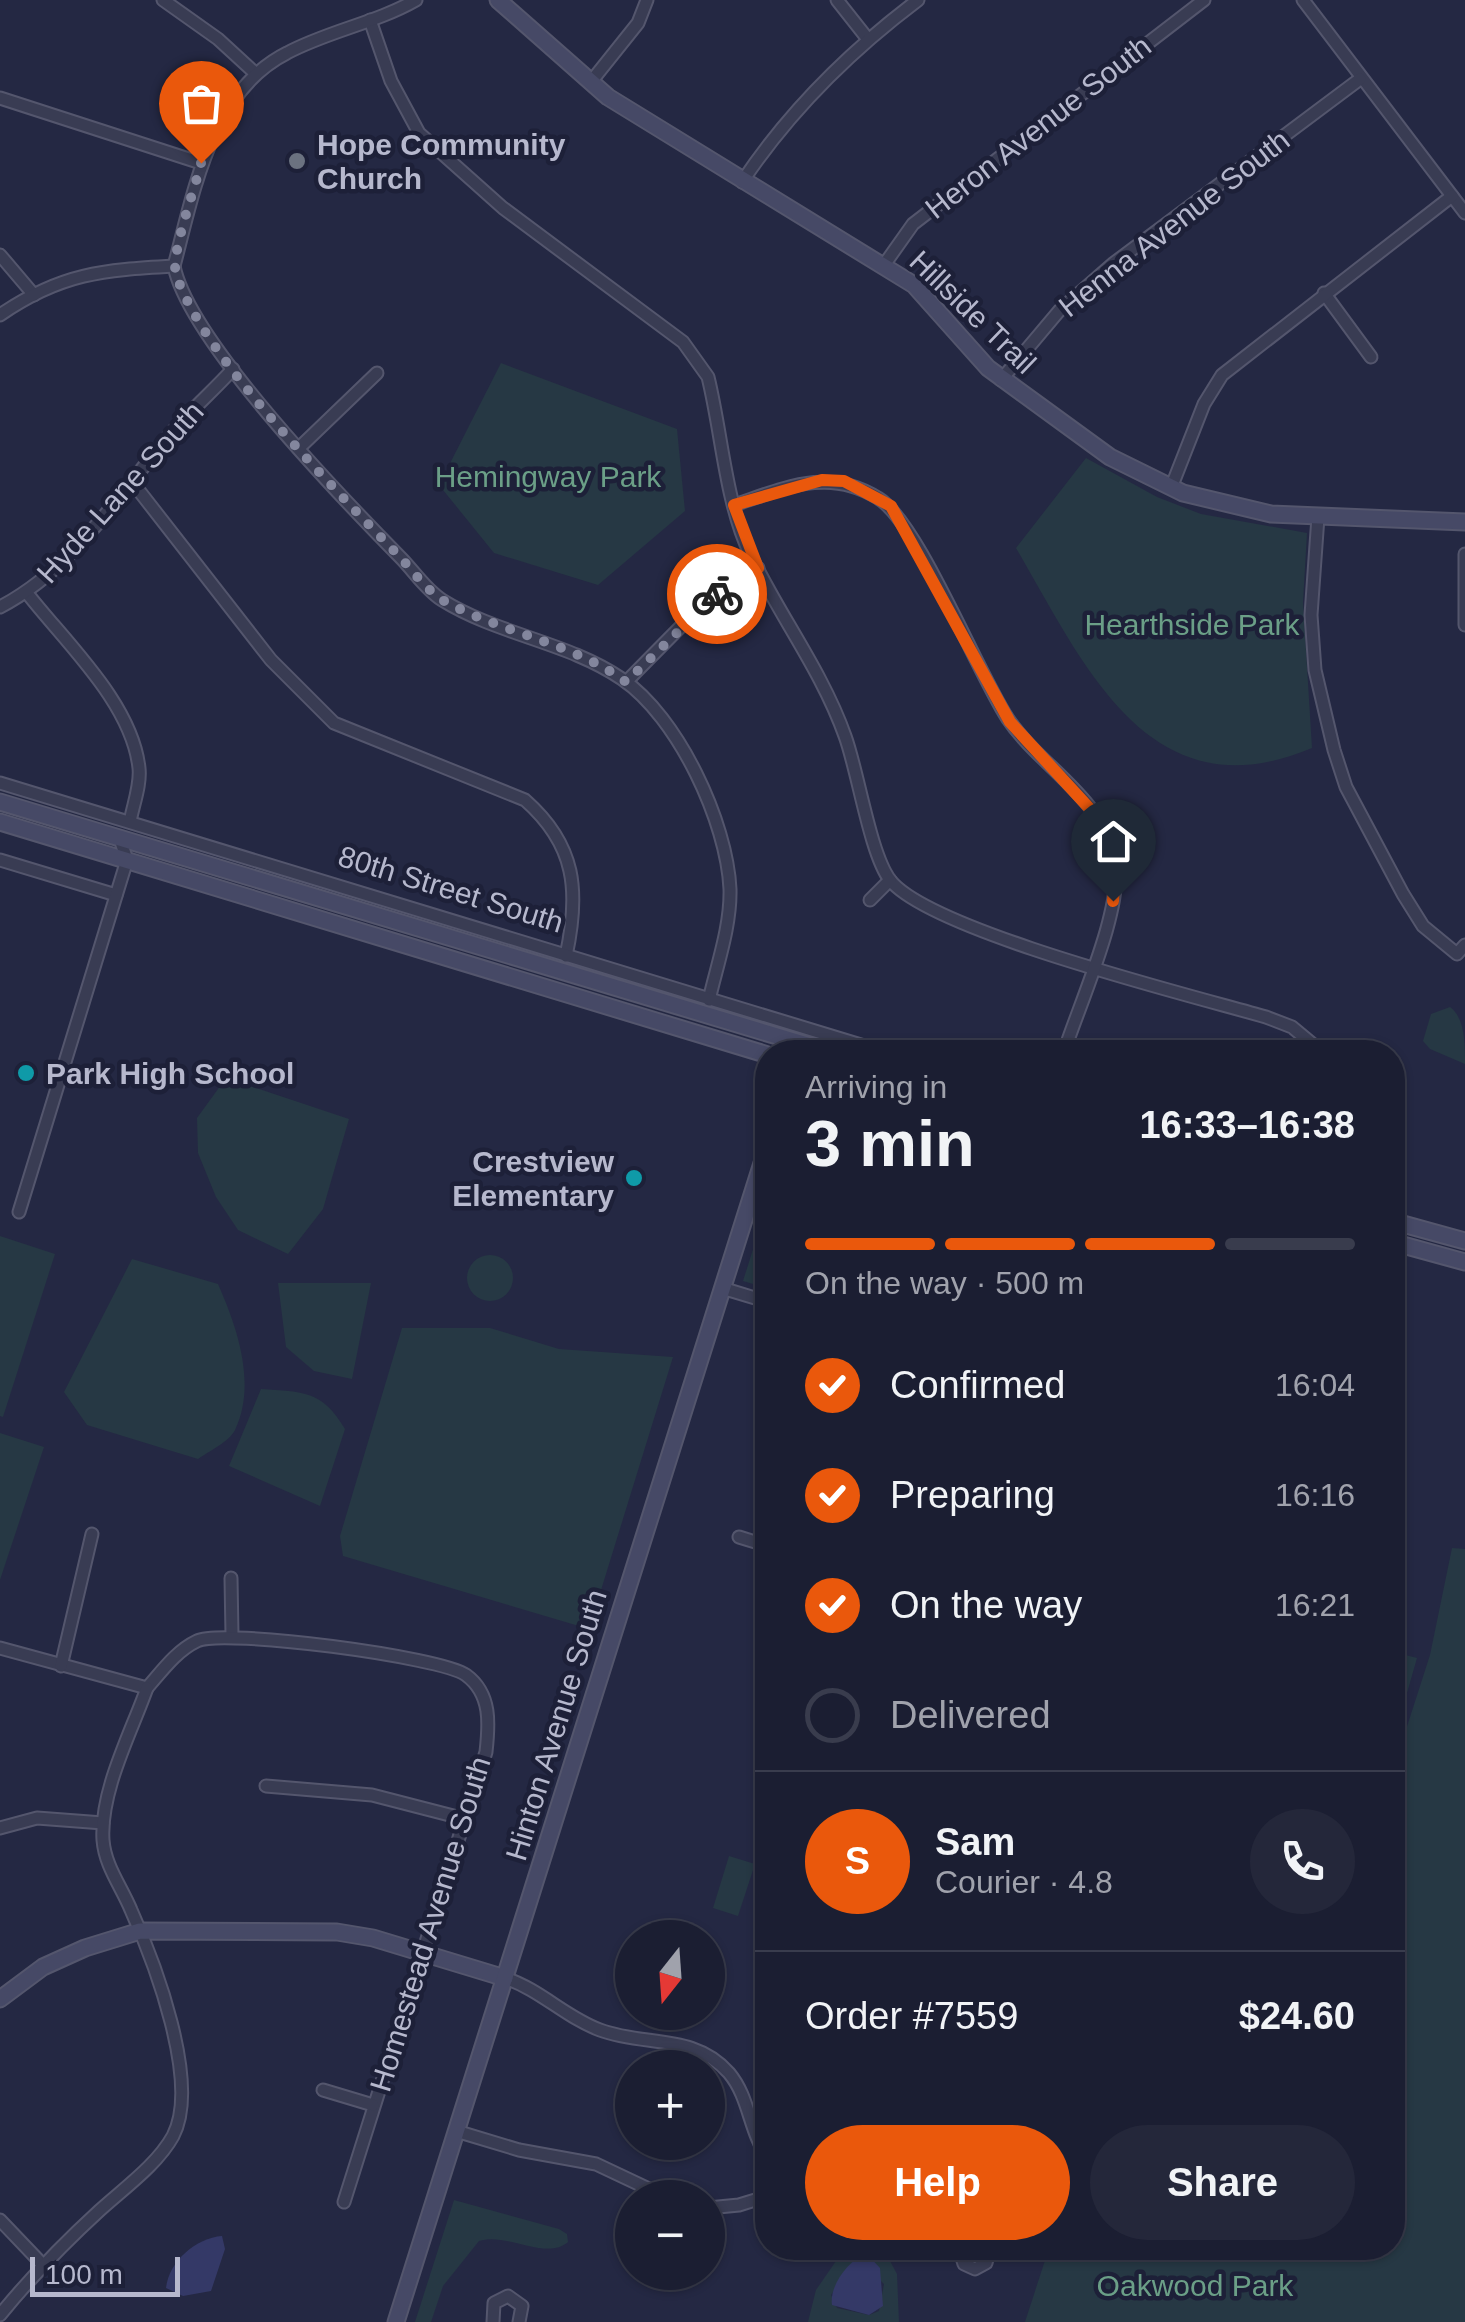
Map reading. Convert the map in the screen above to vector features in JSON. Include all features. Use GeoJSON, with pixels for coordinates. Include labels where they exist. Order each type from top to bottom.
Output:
{"type":"FeatureCollection","features":[{"type":"Feature","properties":{"kind":"main road","name":"Hillside Trail"},"geometry":{"type":"LineString","coordinates":[[498,0],[590,83],[742,182],[884,265],[923,294],[958,337],[1002,380],[1110,458],[1171,488],[1220,505],[1318,518],[1465,522]]}},
{"type":"Feature","properties":{"kind":"main road","name":"80th Street South"},"geometry":{"type":"LineString","coordinates":[[0,802],[771,1040]]}},
{"type":"Feature","properties":{"kind":"main road"},"geometry":{"type":"LineString","coordinates":[[0,822],[755,1051]]}},
{"type":"Feature","properties":{"kind":"main road","name":"Hinton Avenue South"},"geometry":{"type":"LineString","coordinates":[[396,2322],[755,1185]]}},
{"type":"Feature","properties":{"kind":"main road"},"geometry":{"type":"LineString","coordinates":[[1405,1225],[1465,1241]]}},
{"type":"Feature","properties":{"kind":"main road"},"geometry":{"type":"LineString","coordinates":[[1405,1246],[1465,1262]]}},
{"type":"Feature","properties":{"kind":"main road"},"geometry":{"type":"LineString","coordinates":[[0,1999],[43,1967],[85,1948],[140,1931],[338,1932],[423,1952],[505,1978]]}},
{"type":"Feature","properties":{"kind":"street"},"geometry":{"type":"LineString","coordinates":[[163,0],[218,39],[255,73]]}},
{"type":"Feature","properties":{"kind":"street"},"geometry":{"type":"LineString","coordinates":[[416,0],[284,54],[255,73],[201,163],[174,266],[203,326],[234,369],[300,447],[442,600],[488,622],[564,649],[626,682],[671,727],[696,768],[730,886],[728,915],[709,1000]]}},
{"type":"Feature","properties":{"kind":"street"},"geometry":{"type":"LineString","coordinates":[[590,83],[638,23],[647,0]]}},
{"type":"Feature","properties":{"kind":"street"},"geometry":{"type":"LineString","coordinates":[[837,0],[868,38]]}},
{"type":"Feature","properties":{"kind":"street"},"geometry":{"type":"LineString","coordinates":[[742,182],[794,111],[868,38],[918,0]]}},
{"type":"Feature","properties":{"kind":"street","name":"Heron Avenue South"},"geometry":{"type":"LineString","coordinates":[[884,265],[913,224],[1204,0]]}},
{"type":"Feature","properties":{"kind":"street"},"geometry":{"type":"LineString","coordinates":[[1303,0],[1465,213]]}},
{"type":"Feature","properties":{"kind":"street"},"geometry":{"type":"LineString","coordinates":[[370,20],[392,81],[419,134],[504,208],[683,342],[699,361],[708,377],[734,505],[758,568],[844,731],[890,880],[918,903],[946,916],[1092,966],[1266,1017],[1292,1028],[1307,1040]]}},
{"type":"Feature","properties":{"kind":"street","name":"Henna Avenue South"},"geometry":{"type":"LineString","coordinates":[[1002,380],[1058,310],[1114,263],[1360,79]]}},
{"type":"Feature","properties":{"kind":"street"},"geometry":{"type":"LineString","coordinates":[[0,98],[201,163]]}},
{"type":"Feature","properties":{"kind":"street"},"geometry":{"type":"LineString","coordinates":[[1171,488],[1204,404],[1222,376],[1452,196]]}},
{"type":"Feature","properties":{"kind":"street"},"geometry":{"type":"LineString","coordinates":[[0,255],[34,295]]}},
{"type":"Feature","properties":{"kind":"street"},"geometry":{"type":"LineString","coordinates":[[0,315],[34,295],[95,270],[174,266]]}},
{"type":"Feature","properties":{"kind":"street"},"geometry":{"type":"LineString","coordinates":[[1324,293],[1371,357]]}},
{"type":"Feature","properties":{"kind":"street","name":"Hyde Lane South"},"geometry":{"type":"LineString","coordinates":[[0,607],[27,593],[78,547],[174,430],[234,369]]}},
{"type":"Feature","properties":{"kind":"street"},"geometry":{"type":"LineString","coordinates":[[300,447],[378,373]]}},
{"type":"Feature","properties":{"kind":"street"},"geometry":{"type":"LineString","coordinates":[[734,505],[822,480],[844,481],[891,506],[1010,722],[1102,822],[1116,865],[1115,886],[1068,1040]]}},
{"type":"Feature","properties":{"kind":"street"},"geometry":{"type":"LineString","coordinates":[[133,483],[272,660],[334,723],[525,800],[542,815],[569,856],[573,902],[568,952],[560,974]]}},
{"type":"Feature","properties":{"kind":"street"},"geometry":{"type":"LineString","coordinates":[[1318,518],[1311,614],[1315,670],[1346,787],[1424,926],[1461,950]]}},
{"type":"Feature","properties":{"kind":"street"},"geometry":{"type":"LineString","coordinates":[[1465,554],[1465,625]]}},
{"type":"Feature","properties":{"kind":"street"},"geometry":{"type":"LineString","coordinates":[[626,682],[706,601],[758,568]]}},
{"type":"Feature","properties":{"kind":"street"},"geometry":{"type":"LineString","coordinates":[[27,593],[98,676],[128,734],[140,772],[130,822]]}},
{"type":"Feature","properties":{"kind":"street","name":"80th Street South"},"geometry":{"type":"LineString","coordinates":[[0,783],[568,952],[844,1040]]}},
{"type":"Feature","properties":{"kind":"street"},"geometry":{"type":"LineString","coordinates":[[19,1212],[126,860],[120,840]]}},
{"type":"Feature","properties":{"kind":"street"},"geometry":{"type":"LineString","coordinates":[[0,860],[116,895]]}},
{"type":"Feature","properties":{"kind":"street"},"geometry":{"type":"LineString","coordinates":[[870,900],[890,880]]}},
{"type":"Feature","properties":{"kind":"street"},"geometry":{"type":"LineString","coordinates":[[722,1288],[755,1298]]}},
{"type":"Feature","properties":{"kind":"street"},"geometry":{"type":"LineString","coordinates":[[62,1666],[92,1534]]}},
{"type":"Feature","properties":{"kind":"street"},"geometry":{"type":"LineString","coordinates":[[739,1537],[755,1542]]}},
{"type":"Feature","properties":{"kind":"street"},"geometry":{"type":"LineString","coordinates":[[0,2315],[42,2264],[163,2150],[177,2124],[181,2090],[169,2014],[140,1931],[108,1865],[103,1823],[147,1688],[174,1656],[197,1641],[232,1636],[231,1578]]}},
{"type":"Feature","properties":{"kind":"street","name":"Homestead Avenue South"},"geometry":{"type":"LineString","coordinates":[[232,1636],[400,1655],[441,1664],[466,1675],[488,1711],[486,1752],[344,2202]]}},
{"type":"Feature","properties":{"kind":"street"},"geometry":{"type":"LineString","coordinates":[[0,1648],[147,1688]]}},
{"type":"Feature","properties":{"kind":"street"},"geometry":{"type":"LineString","coordinates":[[266,1786],[372,1795],[465,1819]]}},
{"type":"Feature","properties":{"kind":"street"},"geometry":{"type":"LineString","coordinates":[[0,1828],[36,1818],[103,1823]]}},
{"type":"Feature","properties":{"kind":"street"},"geometry":{"type":"LineString","coordinates":[[505,1978],[536,1989],[599,2030],[681,2043],[708,2055],[741,2090],[755,2125]]}},
{"type":"Feature","properties":{"kind":"street"},"geometry":{"type":"LineString","coordinates":[[323,2090],[374,2105]]}},
{"type":"Feature","properties":{"kind":"street"},"geometry":{"type":"LineString","coordinates":[[456,2131],[508,2147],[596,2164],[630,2180]]}},
{"type":"Feature","properties":{"kind":"street"},"geometry":{"type":"LineString","coordinates":[[725,2206],[755,2200]]}},
{"type":"Feature","properties":{"kind":"street"},"geometry":{"type":"LineString","coordinates":[[0,2220],[42,2264]]}},
{"type":"Feature","properties":{"kind":"street"},"geometry":{"type":"LineString","coordinates":[[963,2260],[976,2269],[987,2260]]}},
{"type":"Feature","properties":{"kind":"street"},"geometry":{"type":"LineString","coordinates":[[494,2322],[494,2303],[509,2296],[523,2308],[519,2322]]}},
{"type":"Feature","properties":{"kind":"green space","name":"Hemingway Park"},"geometry":{"type":"Polygon","coordinates":[[[501,363],[677,429],[685,511],[598,585],[494,553],[439,485],[501,363]]]}},
{"type":"Feature","properties":{"kind":"green space","name":"Hearthside Park"},"geometry":{"type":"Polygon","coordinates":[[[1086,458],[1157,497],[1201,514],[1307,533],[1303,602],[1312,748],[1255,764],[1207,762],[1165,746],[1128,717],[1097,680],[1016,548],[1086,458]]]}},
{"type":"Feature","properties":{"kind":"green space"},"geometry":{"type":"Polygon","coordinates":[[[1450,1007],[1461,1024],[1465,1064],[1430,1049],[1423,1041],[1431,1014],[1450,1007]]]}},
{"type":"Feature","properties":{"kind":"green space"},"geometry":{"type":"Polygon","coordinates":[[[226,1078],[349,1119],[323,1209],[288,1254],[238,1230],[216,1197],[198,1153],[197,1118],[226,1078]]]}},
{"type":"Feature","properties":{"kind":"green space"},"geometry":{"type":"Polygon","coordinates":[[[0,1236],[55,1254],[3,1417],[0,1416],[0,1236]]]}},
{"type":"Feature","properties":{"kind":"green space"},"geometry":{"type":"Polygon","coordinates":[[[755,1243],[755,1284],[743,1281],[755,1243]]]}},
{"type":"Feature","properties":{"kind":"green space"},"geometry":{"type":"Polygon","coordinates":[[[490,1255],[506,1262],[513,1278],[506,1294],[490,1301],[474,1294],[467,1278],[474,1262],[490,1255]]]}},
{"type":"Feature","properties":{"kind":"green space"},"geometry":{"type":"Polygon","coordinates":[[[132,1259],[218,1284],[232,1318],[244,1375],[241,1412],[232,1434],[198,1459],[87,1425],[64,1392],[132,1259]]]}},
{"type":"Feature","properties":{"kind":"green space"},"geometry":{"type":"Polygon","coordinates":[[[278,1283],[371,1283],[352,1379],[314,1371],[286,1347],[278,1283]]]}},
{"type":"Feature","properties":{"kind":"green space"},"geometry":{"type":"Polygon","coordinates":[[[402,1328],[490,1328],[559,1349],[673,1357],[589,1629],[343,1556],[340,1536],[402,1328]]]}},
{"type":"Feature","properties":{"kind":"green space"},"geometry":{"type":"Polygon","coordinates":[[[261,1389],[289,1391],[319,1400],[345,1429],[320,1506],[229,1466],[261,1389]]]}},
{"type":"Feature","properties":{"kind":"green space"},"geometry":{"type":"Polygon","coordinates":[[[0,1433],[44,1447],[0,1580],[0,1433]]]}},
{"type":"Feature","properties":{"kind":"green space","name":"Oakwood Park"},"geometry":{"type":"Polygon","coordinates":[[[1452,1548],[1465,1549],[1465,2322],[1025,2322],[1045,2260],[1405,2260],[1405,1733],[1430,1655],[1452,1548]]]}},
{"type":"Feature","properties":{"kind":"green space"},"geometry":{"type":"Polygon","coordinates":[[[1405,1655],[1417,1658],[1405,1700],[1405,1655]]]}},
{"type":"Feature","properties":{"kind":"green space"},"geometry":{"type":"Polygon","coordinates":[[[729,1856],[755,1864],[738,1916],[713,1908],[729,1856]]]}},
{"type":"Feature","properties":{"kind":"green space"},"geometry":{"type":"Polygon","coordinates":[[[454,2200],[559,2229],[567,2234],[568,2242],[549,2249],[502,2240],[479,2241],[443,2286],[431,2322],[415,2322],[454,2200]]]}},
{"type":"Feature","properties":{"kind":"green space"},"geometry":{"type":"Polygon","coordinates":[[[837,2260],[855,2260],[831,2295],[837,2308],[869,2315],[879,2311],[884,2284],[860,2260],[889,2260],[897,2274],[899,2322],[808,2322],[816,2290],[837,2260]]]}},
{"type":"Feature","properties":{"kind":"water"},"geometry":{"type":"Polygon","coordinates":[[[222,2236],[225,2249],[211,2291],[183,2296],[166,2288],[172,2269],[185,2253],[203,2241],[222,2236]]]}},
{"type":"Feature","properties":{"kind":"water"},"geometry":{"type":"Polygon","coordinates":[[[873,2260],[880,2268],[883,2306],[869,2315],[832,2305],[841,2275],[853,2262],[873,2260]]]}},
{"type":"Feature","properties":{"kind":"way so far"},"geometry":{"type":"LineString","coordinates":[[201,163],[174,266],[186,296],[203,326],[265,408],[427,588],[442,600],[488,622],[564,649],[626,682],[717,594]]}},
{"type":"Feature","properties":{"kind":"place","name":"Hope Community Church"},"geometry":{"type":"Point","coordinates":[297,161]}},
{"type":"Feature","properties":{"kind":"place","name":"Park High School"},"geometry":{"type":"Point","coordinates":[26,1073]}},
{"type":"Feature","properties":{"kind":"place","name":"Crestview Elementary"},"geometry":{"type":"Point","coordinates":[634,1178]}},
{"type":"Feature","properties":{"kind":"route"},"geometry":{"type":"LineString","coordinates":[[717,594],[758,568],[734,505],[802,482],[822,480],[844,481],[891,506],[1010,722],[1061,773],[1102,822],[1116,865],[1113,901]]}}]}
